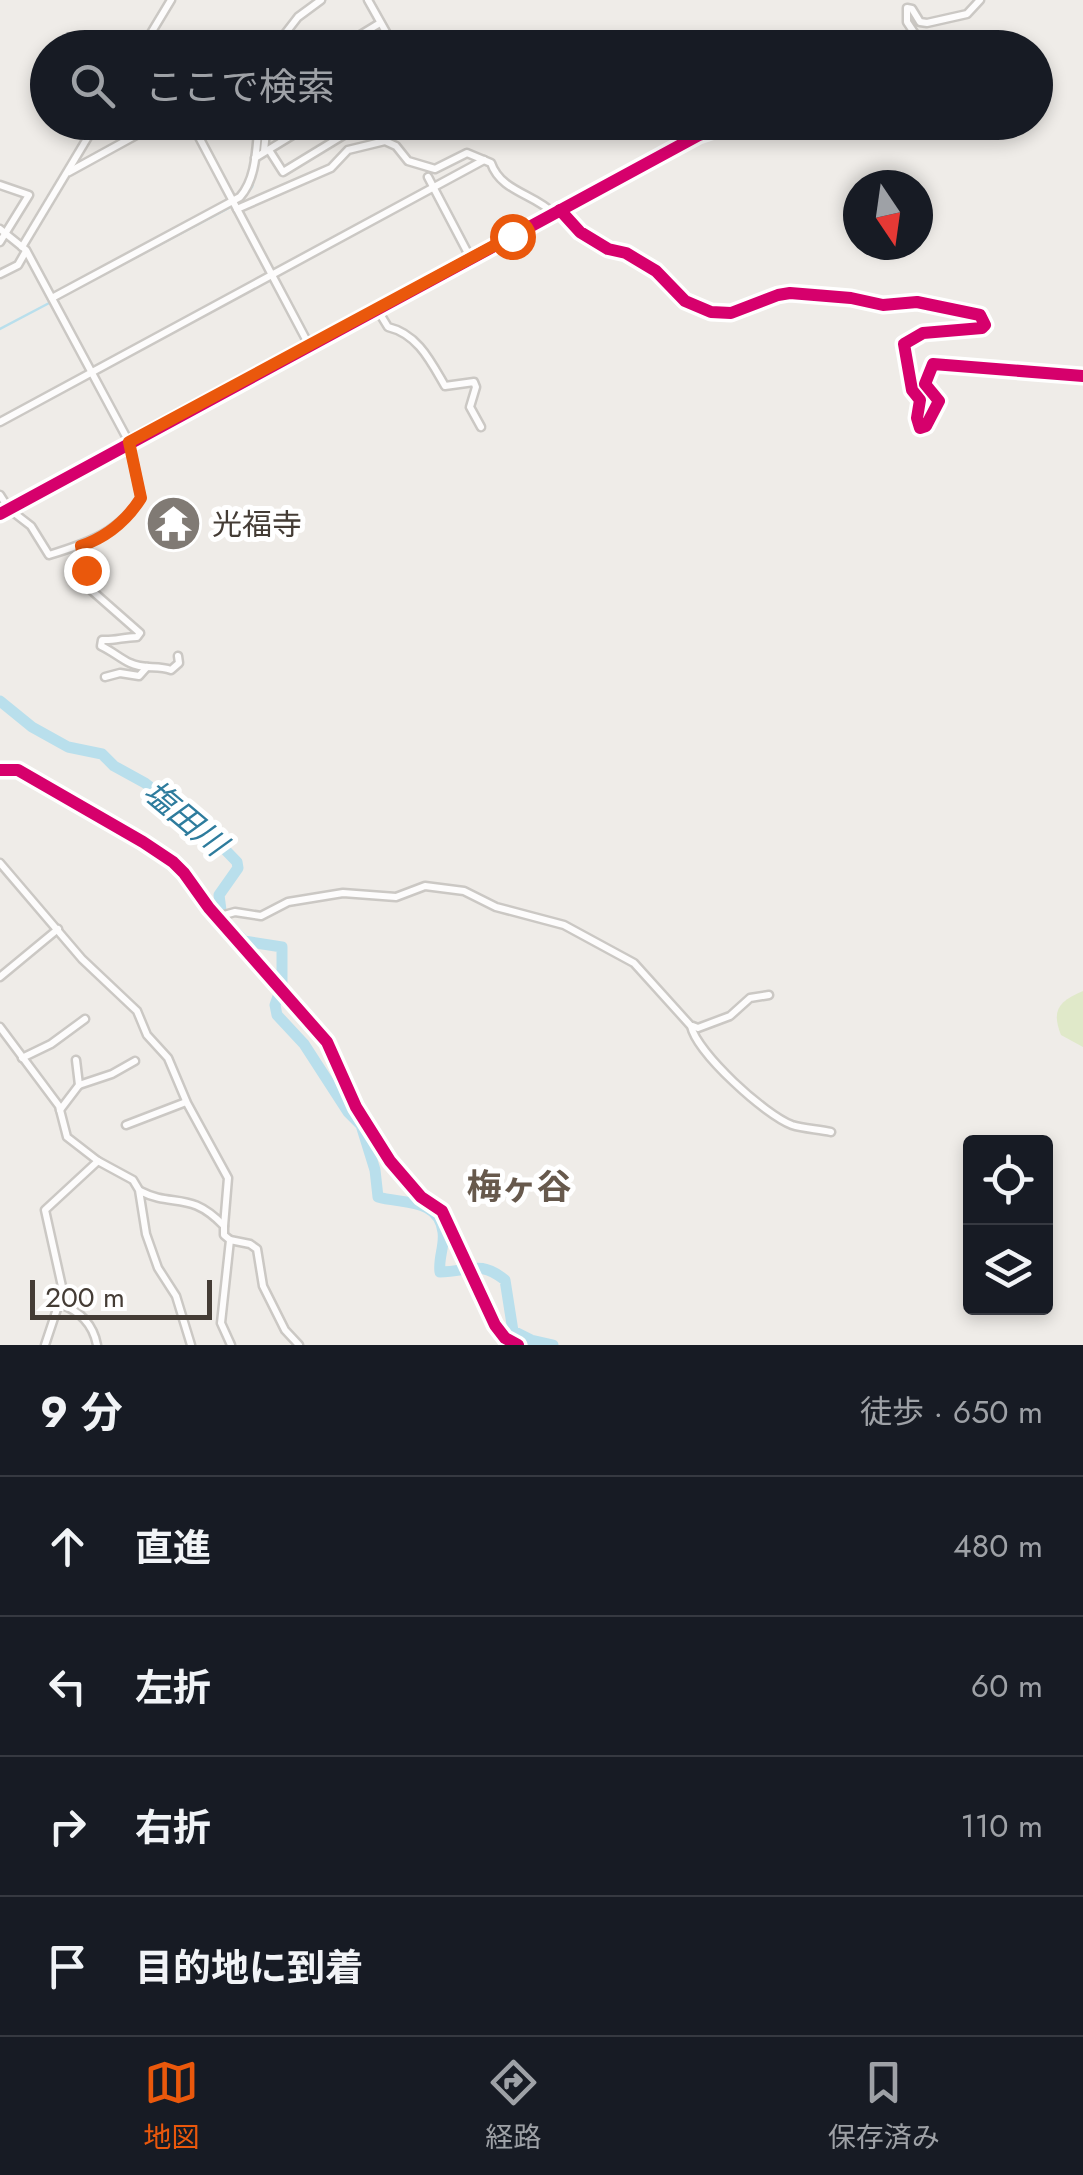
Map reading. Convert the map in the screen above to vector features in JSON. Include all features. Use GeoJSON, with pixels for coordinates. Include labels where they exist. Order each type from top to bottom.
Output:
{"type":"FeatureCollection","features":[{"type":"Feature","properties":{"kind":"street"},"geometry":{"type":"LineString","coordinates":[[155,30],[170,0]]}},
{"type":"Feature","properties":{"kind":"street"},"geometry":{"type":"LineString","coordinates":[[288,30],[321,0]]}},
{"type":"Feature","properties":{"kind":"street"},"geometry":{"type":"LineString","coordinates":[[368,0],[384,30]]}},
{"type":"Feature","properties":{"kind":"street"},"geometry":{"type":"LineString","coordinates":[[912,30],[904,12],[907,8],[912,8],[920,22],[927,23],[967,14],[980,0]]}},
{"type":"Feature","properties":{"kind":"street"},"geometry":{"type":"LineString","coordinates":[[367,30],[380,22]]}},
{"type":"Feature","properties":{"kind":"street"},"geometry":{"type":"LineString","coordinates":[[0,274],[18,266],[24,248],[86,140]]}},
{"type":"Feature","properties":{"kind":"street"},"geometry":{"type":"LineString","coordinates":[[66,174],[127,140]]}},
{"type":"Feature","properties":{"kind":"street"},"geometry":{"type":"LineString","coordinates":[[201,140],[309,345]]}},
{"type":"Feature","properties":{"kind":"street"},"geometry":{"type":"LineString","coordinates":[[235,205],[248,187],[257,140]]}},
{"type":"Feature","properties":{"kind":"street"},"geometry":{"type":"LineString","coordinates":[[266,140],[266,151],[283,172],[335,140]]}},
{"type":"Feature","properties":{"kind":"street"},"geometry":{"type":"LineString","coordinates":[[255,158],[284,140]]}},
{"type":"Feature","properties":{"kind":"street"},"geometry":{"type":"LineString","coordinates":[[52,298],[235,205],[331,168],[348,150],[382,140],[396,146],[408,161],[435,169],[452,163],[461,154],[491,163],[495,175],[505,184],[543,202],[608,249],[626,252],[656,271],[685,301],[711,312],[732,313],[790,294],[850,298],[883,305],[917,302],[980,314],[982,328],[922,333],[904,344],[912,390],[920,400],[920,428],[926,426],[939,402],[925,384],[933,364],[1083,376]]}},
{"type":"Feature","properties":{"kind":"street"},"geometry":{"type":"LineString","coordinates":[[0,514],[690,140]]}},
{"type":"Feature","properties":{"kind":"street"},"geometry":{"type":"LineString","coordinates":[[0,422],[484,160]]}},
{"type":"Feature","properties":{"kind":"street"},"geometry":{"type":"LineString","coordinates":[[428,176],[471,259]]}},
{"type":"Feature","properties":{"kind":"street"},"geometry":{"type":"LineString","coordinates":[[0,185],[28,195],[0,242]]}},
{"type":"Feature","properties":{"kind":"street"},"geometry":{"type":"LineString","coordinates":[[0,496],[8,509],[31,526],[49,555],[81,546],[116,527],[141,498],[129,442],[24,248],[3,232]]}},
{"type":"Feature","properties":{"kind":"street"},"geometry":{"type":"LineString","coordinates":[[376,309],[388,327],[400,330],[420,347],[445,386],[474,382],[470,407],[481,427]]}},
{"type":"Feature","properties":{"kind":"street"},"geometry":{"type":"LineString","coordinates":[[81,546],[90,589],[140,632],[137,638],[102,640],[101,646],[147,668]]}},
{"type":"Feature","properties":{"kind":"street"},"geometry":{"type":"LineString","coordinates":[[106,677],[120,673],[139,676],[154,665],[171,670],[179,663],[178,656]]}},
{"type":"Feature","properties":{"kind":"street"},"geometry":{"type":"LineString","coordinates":[[0,770],[18,770],[173,862],[327,1042],[356,1107],[390,1161],[420,1197],[442,1211],[495,1325],[518,1345]]}},
{"type":"Feature","properties":{"kind":"street"},"geometry":{"type":"LineString","coordinates":[[0,863],[44,918],[137,1011],[148,1035],[168,1058],[186,1102],[228,1178],[224,1235],[257,1249],[263,1286],[285,1330],[297,1344]]}},
{"type":"Feature","properties":{"kind":"street"},"geometry":{"type":"LineString","coordinates":[[217,917],[235,912],[261,916],[288,902],[343,893],[396,896],[425,886],[464,890],[496,907],[564,926],[634,963],[690,1025],[698,1043],[758,1106],[792,1124],[831,1132]]}},
{"type":"Feature","properties":{"kind":"street"},"geometry":{"type":"LineString","coordinates":[[0,977],[58,930]]}},
{"type":"Feature","properties":{"kind":"street"},"geometry":{"type":"LineString","coordinates":[[690,1025],[708,1027],[730,1016],[742,1002],[769,995]]}},
{"type":"Feature","properties":{"kind":"street"},"geometry":{"type":"LineString","coordinates":[[22,1058],[85,1019]]}},
{"type":"Feature","properties":{"kind":"street"},"geometry":{"type":"LineString","coordinates":[[0,1027],[60,1110],[68,1137],[133,1180],[139,1190],[146,1234],[158,1268],[176,1296],[191,1345]]}},
{"type":"Feature","properties":{"kind":"street"},"geometry":{"type":"LineString","coordinates":[[76,1060],[79,1085]]}},
{"type":"Feature","properties":{"kind":"street"},"geometry":{"type":"LineString","coordinates":[[60,1110],[79,1085],[135,1061]]}},
{"type":"Feature","properties":{"kind":"street"},"geometry":{"type":"LineString","coordinates":[[126,1125],[186,1102]]}},
{"type":"Feature","properties":{"kind":"street"},"geometry":{"type":"LineString","coordinates":[[45,1345],[60,1304],[62,1283],[46,1210],[98,1160]]}},
{"type":"Feature","properties":{"kind":"street"},"geometry":{"type":"LineString","coordinates":[[139,1190],[148,1195],[184,1199],[212,1214],[224,1226]]}},
{"type":"Feature","properties":{"kind":"street"},"geometry":{"type":"LineString","coordinates":[[230,1240],[222,1323],[231,1345]]}},
{"type":"Feature","properties":{"kind":"street"},"geometry":{"type":"LineString","coordinates":[[60,1304],[86,1320],[97,1345]]}},
{"type":"Feature","properties":{"kind":"green space"},"geometry":{"type":"Polygon","coordinates":[[[1083,991],[1083,1047],[1061,1035],[1057,1013],[1063,1003],[1083,991]]]}},
{"type":"Feature","properties":{"kind":"waterway"},"geometry":{"type":"LineString","coordinates":[[91,281],[238,203],[252,187],[256,169]]}},
{"type":"Feature","properties":{"kind":"waterway"},"geometry":{"type":"LineString","coordinates":[[0,329],[53,301]]}},
{"type":"Feature","properties":{"kind":"waterway","name":"塩田川"},"geometry":{"type":"LineString","coordinates":[[0,701],[32,727],[68,747],[102,754],[114,766],[145,783],[210,834],[237,862],[238,868],[219,895],[222,918],[244,941],[282,947],[277,1015],[304,1044],[348,1112],[361,1125],[375,1170],[378,1197],[418,1204],[435,1213],[443,1232],[440,1272],[481,1268],[496,1274],[505,1280],[513,1331],[553,1345]]}},
{"type":"Feature","properties":{"kind":"cycle path"},"geometry":{"type":"LineString","coordinates":[[0,514],[690,140]]}},
{"type":"Feature","properties":{"kind":"cycle path"},"geometry":{"type":"LineString","coordinates":[[560,210],[580,232],[656,271],[685,301],[711,312],[731,313],[790,293],[883,305],[917,302],[980,315],[985,325],[982,328],[923,333],[904,344],[912,390],[920,400],[920,428],[926,426],[939,401],[925,384],[933,364],[1083,376]]}},
{"type":"Feature","properties":{"kind":"cycle path"},"geometry":{"type":"LineString","coordinates":[[0,770],[18,770],[143,842],[184,873],[209,908],[327,1042],[356,1107],[390,1161],[421,1197],[442,1211],[495,1325],[505,1338],[518,1345]]}},
{"type":"Feature","properties":{"kind":"place","name":"光福寺"},"geometry":{"type":"Point","coordinates":[173,524]}},
{"type":"Feature","properties":{"kind":"district","name":"梅ヶ谷"},"geometry":{"type":"Point","coordinates":[519,1187]}},
{"type":"Feature","properties":{"kind":"route"},"geometry":{"type":"LineString","coordinates":[[86,570],[81,546],[116,527],[141,498],[129,442],[512,236]]}}]}
